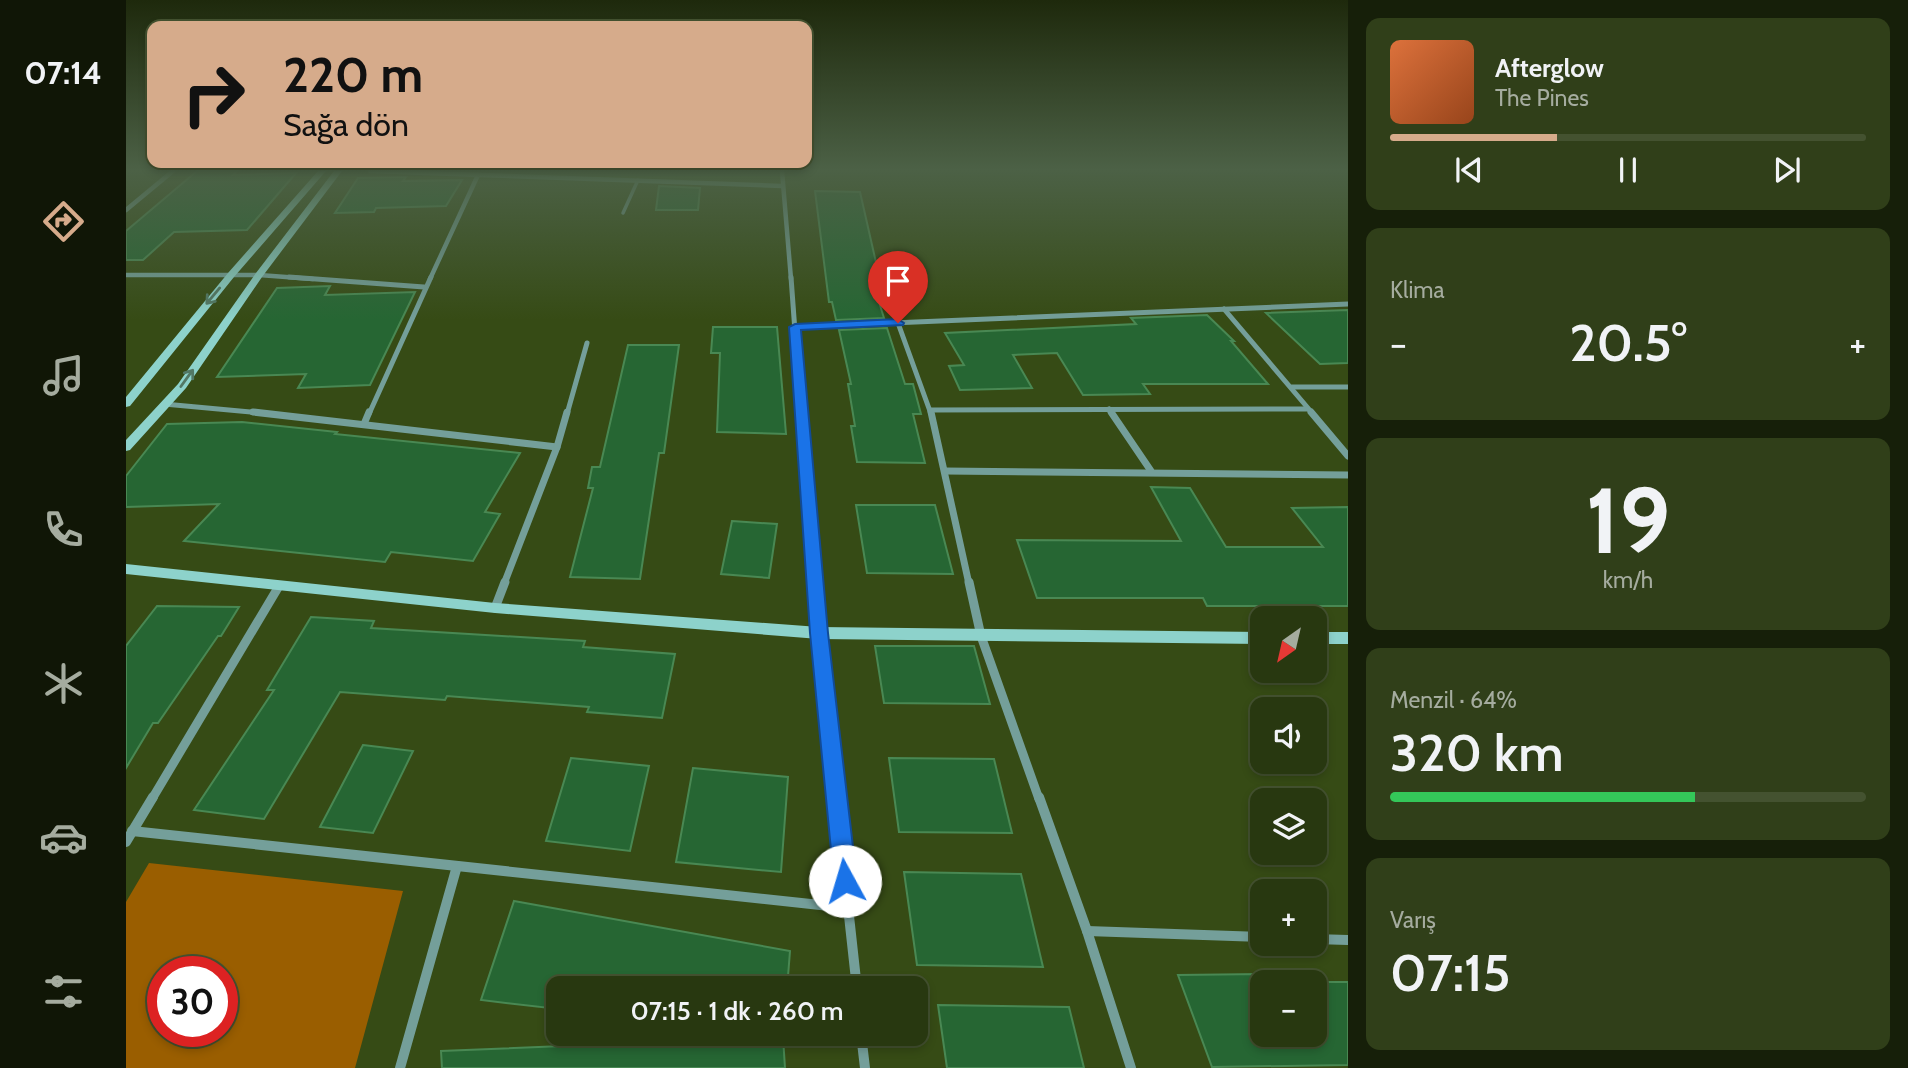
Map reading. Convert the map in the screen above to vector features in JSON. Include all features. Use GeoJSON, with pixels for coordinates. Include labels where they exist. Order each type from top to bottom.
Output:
{"type":"FeatureCollection","features":[{"type":"Feature","properties":{"kind":"street"},"geometry":{"type":"LineString","coordinates":[[126,404],[278,221]]}},
{"type":"Feature","properties":{"kind":"street"},"geometry":{"type":"LineString","coordinates":[[126,447],[182,386],[301,221]]}},
{"type":"Feature","properties":{"kind":"street"},"geometry":{"type":"LineString","coordinates":[[364,424],[456,221]]}},
{"type":"Feature","properties":{"kind":"street"},"geometry":{"type":"LineString","coordinates":[[785,221],[819,633],[856,976]]}},
{"type":"Feature","properties":{"kind":"street"},"geometry":{"type":"LineString","coordinates":[[126,275],[260,275],[424,287]]}},
{"type":"Feature","properties":{"kind":"street"},"geometry":{"type":"LineString","coordinates":[[795,327],[1348,304]]}},
{"type":"Feature","properties":{"kind":"street"},"geometry":{"type":"LineString","coordinates":[[1224,309],[1348,456]]}},
{"type":"Feature","properties":{"kind":"street"},"geometry":{"type":"LineString","coordinates":[[898,323],[930,410],[981,636],[1087,931],[1131,1068]]}},
{"type":"Feature","properties":{"kind":"street"},"geometry":{"type":"LineString","coordinates":[[495,608],[557,447],[587,343]]}},
{"type":"Feature","properties":{"kind":"street"},"geometry":{"type":"LineString","coordinates":[[1292,387],[1348,387]]}},
{"type":"Feature","properties":{"kind":"street"},"geometry":{"type":"LineString","coordinates":[[164,404],[557,447]]}},
{"type":"Feature","properties":{"kind":"street"},"geometry":{"type":"LineString","coordinates":[[1108,409],[1151,471]]}},
{"type":"Feature","properties":{"kind":"street"},"geometry":{"type":"LineString","coordinates":[[930,410],[1308,409]]}},
{"type":"Feature","properties":{"kind":"street"},"geometry":{"type":"LineString","coordinates":[[945,471],[1348,475]]}},
{"type":"Feature","properties":{"kind":"street"},"geometry":{"type":"LineString","coordinates":[[126,569],[495,608],[819,633],[1250,638]]}},
{"type":"Feature","properties":{"kind":"street"},"geometry":{"type":"LineString","coordinates":[[126,842],[279,586]]}},
{"type":"Feature","properties":{"kind":"street"},"geometry":{"type":"LineString","coordinates":[[1327,638],[1348,638]]}},
{"type":"Feature","properties":{"kind":"street"},"geometry":{"type":"LineString","coordinates":[[132,831],[848,908]]}},
{"type":"Feature","properties":{"kind":"street"},"geometry":{"type":"LineString","coordinates":[[400,1068],[457,866]]}},
{"type":"Feature","properties":{"kind":"street"},"geometry":{"type":"LineString","coordinates":[[1087,931],[1250,937]]}},
{"type":"Feature","properties":{"kind":"street"},"geometry":{"type":"LineString","coordinates":[[1327,939],[1348,940]]}},
{"type":"Feature","properties":{"kind":"street"},"geometry":{"type":"LineString","coordinates":[[863,1046],[865,1068]]}},
{"type":"Feature","properties":{"kind":"shaded area"},"geometry":{"type":"Polygon","coordinates":[[[149,863],[403,891],[355,1068],[126,1068],[126,902],[149,863]]]}},
{"type":"Feature","properties":{"kind":"building"},"geometry":{"type":"Polygon","coordinates":[[[138,221],[255,221],[247,230],[174,232],[143,260],[126,260],[126,231],[138,221]]]}},
{"type":"Feature","properties":{"kind":"building"},"geometry":{"type":"Polygon","coordinates":[[[819,221],[867,221],[885,302],[879,302],[884,318],[836,320],[832,302],[829,302],[819,221]]]}},
{"type":"Feature","properties":{"kind":"building"},"geometry":{"type":"Polygon","coordinates":[[[330,286],[325,295],[415,292],[370,385],[298,388],[306,374],[217,377],[277,288],[330,286]]]}},
{"type":"Feature","properties":{"kind":"building"},"geometry":{"type":"Polygon","coordinates":[[[1348,310],[1348,363],[1320,364],[1266,313],[1348,310]]]}},
{"type":"Feature","properties":{"kind":"building"},"geometry":{"type":"Polygon","coordinates":[[[1207,315],[1234,341],[1231,341],[1268,384],[1143,384],[1150,394],[1083,395],[1057,353],[1013,355],[1032,388],[960,390],[949,366],[964,365],[945,333],[1136,324],[1131,318],[1207,315]]]}},
{"type":"Feature","properties":{"kind":"building"},"geometry":{"type":"Polygon","coordinates":[[[713,327],[777,327],[786,434],[717,432],[720,353],[711,353],[713,327]]]}},
{"type":"Feature","properties":{"kind":"building"},"geometry":{"type":"Polygon","coordinates":[[[887,328],[905,384],[913,384],[921,414],[913,414],[925,463],[857,462],[851,426],[855,426],[848,384],[851,384],[839,330],[887,328]]]}},
{"type":"Feature","properties":{"kind":"building"},"geometry":{"type":"Polygon","coordinates":[[[628,345],[679,345],[664,453],[659,453],[640,579],[570,577],[593,488],[588,488],[592,467],[600,467],[628,345]]]}},
{"type":"Feature","properties":{"kind":"building"},"geometry":{"type":"Polygon","coordinates":[[[242,422],[520,453],[485,512],[500,514],[473,561],[391,552],[385,562],[184,541],[219,504],[126,507],[126,476],[167,424],[242,422]]]}},
{"type":"Feature","properties":{"kind":"building"},"geometry":{"type":"Polygon","coordinates":[[[1151,487],[1190,488],[1226,547],[1323,547],[1292,508],[1348,507],[1348,606],[1207,606],[1203,598],[1037,598],[1017,540],[1181,541],[1151,487]]]}},
{"type":"Feature","properties":{"kind":"building"},"geometry":{"type":"Polygon","coordinates":[[[856,505],[935,505],[953,574],[867,573],[856,505]]]}},
{"type":"Feature","properties":{"kind":"building"},"geometry":{"type":"Polygon","coordinates":[[[732,521],[777,524],[769,578],[721,574],[732,521]]]}},
{"type":"Feature","properties":{"kind":"building"},"geometry":{"type":"Polygon","coordinates":[[[157,606],[239,607],[158,723],[153,723],[126,768],[126,646],[157,606]]]}},
{"type":"Feature","properties":{"kind":"building"},"geometry":{"type":"Polygon","coordinates":[[[311,617],[374,621],[371,628],[585,641],[583,647],[675,654],[662,718],[587,712],[589,707],[447,696],[445,700],[340,692],[264,819],[194,810],[274,690],[267,690],[311,617]]]}},
{"type":"Feature","properties":{"kind":"building"},"geometry":{"type":"Polygon","coordinates":[[[875,646],[974,646],[990,704],[884,703],[875,646]]]}},
{"type":"Feature","properties":{"kind":"building"},"geometry":{"type":"Polygon","coordinates":[[[363,745],[413,751],[373,833],[320,827],[363,745]]]}},
{"type":"Feature","properties":{"kind":"building"},"geometry":{"type":"Polygon","coordinates":[[[571,758],[649,766],[630,851],[546,841],[571,758]]]}},
{"type":"Feature","properties":{"kind":"building"},"geometry":{"type":"Polygon","coordinates":[[[889,758],[994,759],[1012,833],[899,832],[889,758]]]}},
{"type":"Feature","properties":{"kind":"building"},"geometry":{"type":"Polygon","coordinates":[[[693,768],[788,777],[781,872],[676,862],[693,768]]]}},
{"type":"Feature","properties":{"kind":"building"},"geometry":{"type":"Polygon","coordinates":[[[904,872],[1021,874],[1043,967],[917,965],[904,872]]]}},
{"type":"Feature","properties":{"kind":"building"},"geometry":{"type":"Polygon","coordinates":[[[514,901],[790,951],[788,976],[546,976],[546,1008],[481,1000],[514,901]]]}},
{"type":"Feature","properties":{"kind":"building"},"geometry":{"type":"Polygon","coordinates":[[[1250,974],[1250,1047],[1327,1047],[1327,982],[1348,982],[1348,1065],[1212,1067],[1178,975],[1250,974]]]}},
{"type":"Feature","properties":{"kind":"building"},"geometry":{"type":"Polygon","coordinates":[[[938,1005],[1069,1007],[1084,1068],[947,1068],[938,1005]]]}},
{"type":"Feature","properties":{"kind":"building"},"geometry":{"type":"Polygon","coordinates":[[[563,1046],[784,1046],[785,1068],[442,1068],[441,1051],[563,1046]]]}},
{"type":"Feature","properties":{"kind":"route"},"geometry":{"type":"LineString","coordinates":[[845,881],[819,633],[795,327],[898,323]]}}]}
